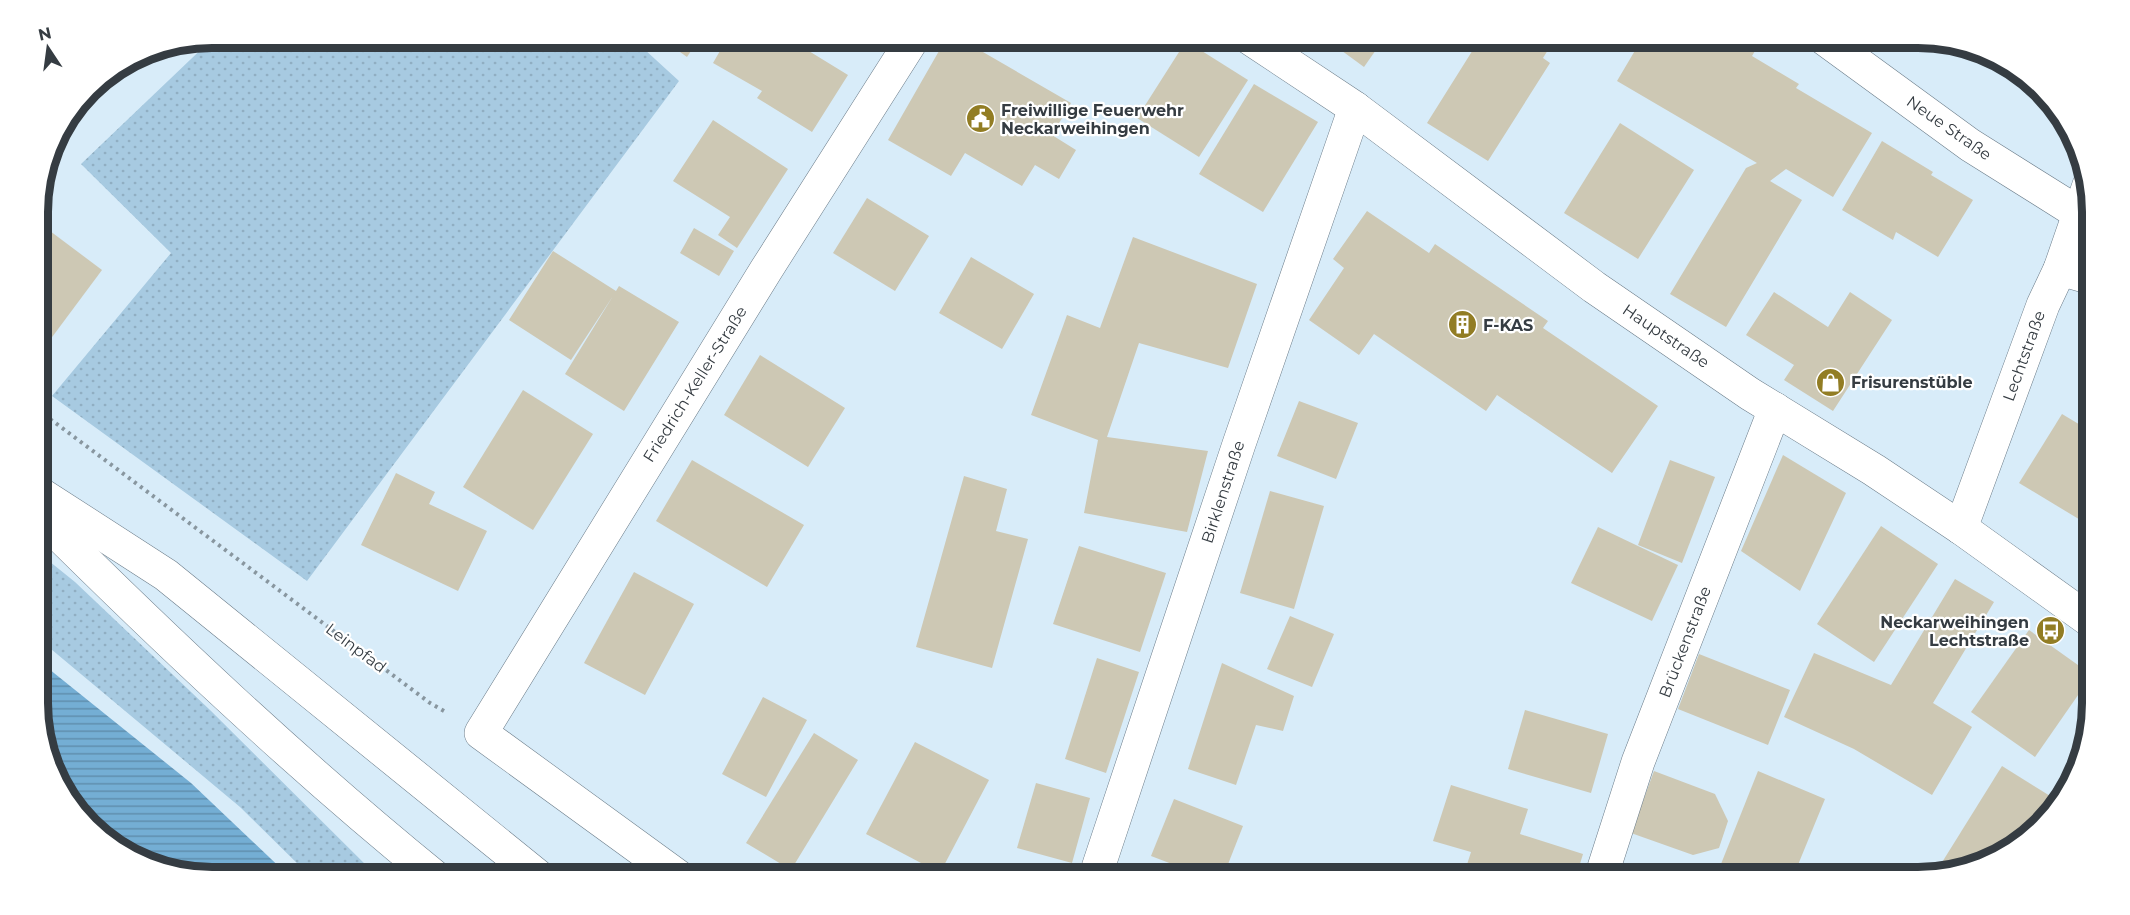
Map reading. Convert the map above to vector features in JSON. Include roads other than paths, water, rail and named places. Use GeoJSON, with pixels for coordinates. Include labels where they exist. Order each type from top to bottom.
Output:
{"type":"FeatureCollection","features":[{"type":"Feature","properties":{"kind":"street","name":"Friedrich-Keller-Straße"},"geometry":{"type":"LineString","coordinates":[[665,867],[481,733],[766,270],[908,48]]}},
{"type":"Feature","properties":{"kind":"street","name":"Hauptstraße"},"geometry":{"type":"LineString","coordinates":[[1263,48],[1355,108],[1594,287],[1750,394],[1961,528],[2082,615]]}},
{"type":"Feature","properties":{"kind":"street","name":"Neue Straße"},"geometry":{"type":"LineString","coordinates":[[1836,48],[1970,145],[2081,198]]}},
{"type":"Feature","properties":{"kind":"street","name":"Birklenstraße"},"geometry":{"type":"LineString","coordinates":[[1098,867],[1239,444],[1355,108]]}},
{"type":"Feature","properties":{"kind":"street","name":"Lechtstraße"},"geometry":{"type":"LineString","coordinates":[[1961,528],[2043,305],[2060,269],[2082,206]]}},
{"type":"Feature","properties":{"kind":"street"},"geometry":{"type":"LineString","coordinates":[[2060,269],[2082,275]]}},
{"type":"Feature","properties":{"kind":"street","name":"Brückenstraße"},"geometry":{"type":"LineString","coordinates":[[1604,867],[1638,762],[1775,409]]}},
{"type":"Feature","properties":{"kind":"street"},"geometry":{"type":"LineString","coordinates":[[48,499],[166,574],[526,867]]}},
{"type":"Feature","properties":{"kind":"street"},"geometry":{"type":"LineString","coordinates":[[48,524],[133,608],[254,719],[422,867]]}},
{"type":"Feature","properties":{"kind":"place","name":"Freiwillige Feuerwehr Neckarweihingen"},"geometry":{"type":"Point","coordinates":[980,119]}},
{"type":"Feature","properties":{"kind":"place","name":"F-KAS"},"geometry":{"type":"Point","coordinates":[1462,325]}},
{"type":"Feature","properties":{"kind":"place","name":"Frisurenstüble"},"geometry":{"type":"Point","coordinates":[1830,382]}},
{"type":"Feature","properties":{"kind":"place","name":"Neckarweihingen Lechtstraße"},"geometry":{"type":"Point","coordinates":[2050,631]}}]}
